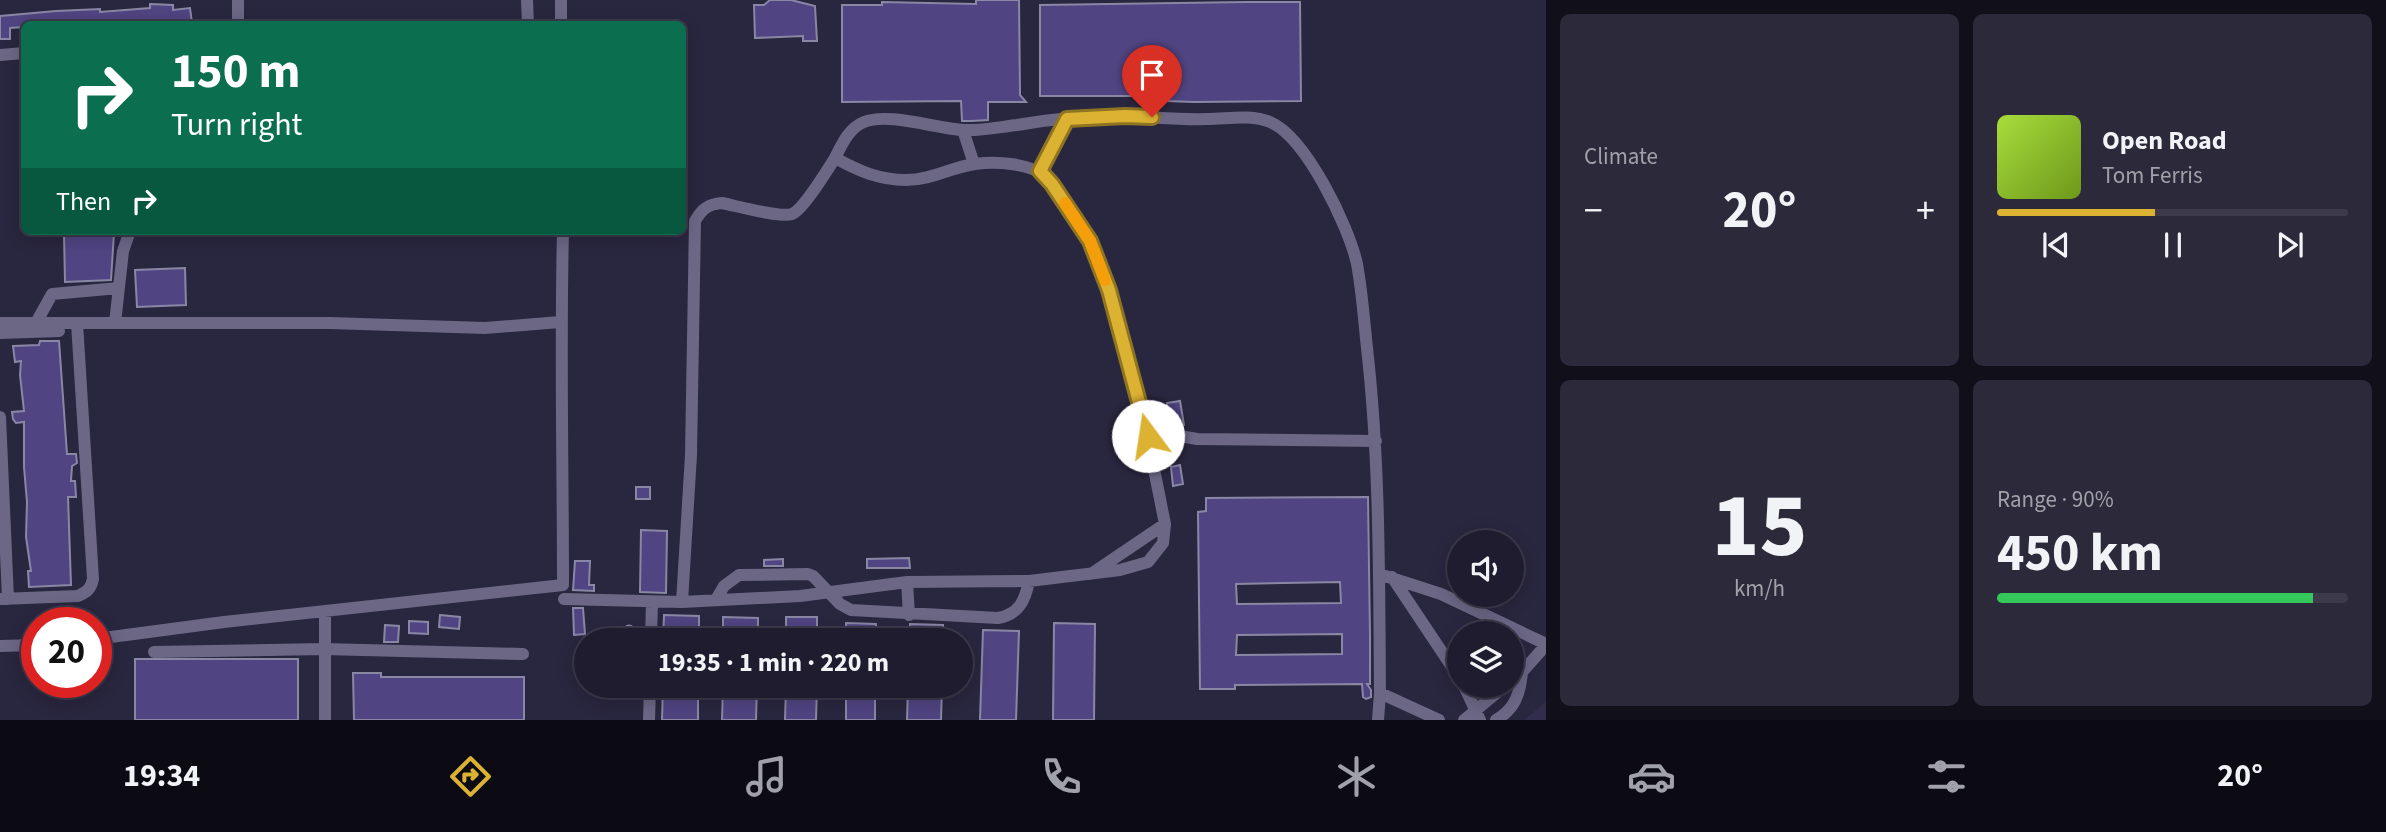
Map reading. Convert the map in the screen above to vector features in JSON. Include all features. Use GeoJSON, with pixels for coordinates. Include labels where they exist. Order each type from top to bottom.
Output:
{"type":"FeatureCollection","features":[{"type":"Feature","properties":{"kind":"street"},"geometry":{"type":"LineString","coordinates":[[238,0],[238,21]]}},
{"type":"Feature","properties":{"kind":"street"},"geometry":{"type":"LineString","coordinates":[[527,0],[528,21]]}},
{"type":"Feature","properties":{"kind":"street"},"geometry":{"type":"LineString","coordinates":[[561,0],[561,21]]}},
{"type":"Feature","properties":{"kind":"street"},"geometry":{"type":"LineString","coordinates":[[0,55],[21,53]]}},
{"type":"Feature","properties":{"kind":"street"},"geometry":{"type":"LineString","coordinates":[[682,602],[691,455],[695,221],[700,212],[722,203],[782,215],[793,214],[806,201],[849,133],[856,126],[875,119],[910,121],[963,130],[1040,121],[1125,116],[1205,120],[1245,117],[1260,119],[1272,123],[1300,147],[1318,174],[1339,216],[1356,262],[1376,441],[1385,575],[1378,720]]}},
{"type":"Feature","properties":{"kind":"street"},"geometry":{"type":"LineString","coordinates":[[1040,171],[1067,119]]}},
{"type":"Feature","properties":{"kind":"street"},"geometry":{"type":"LineString","coordinates":[[963,130],[974,164]]}},
{"type":"Feature","properties":{"kind":"street"},"geometry":{"type":"LineString","coordinates":[[564,599],[682,602],[718,598],[800,596],[906,582],[1029,581],[1120,570],[1148,562],[1163,543],[1165,524],[1148,436],[1109,290],[1090,241],[1052,184],[1040,171],[1015,166],[974,164],[939,175],[909,180],[873,177],[835,158]]}},
{"type":"Feature","properties":{"kind":"street"},"geometry":{"type":"LineString","coordinates":[[115,323],[123,251],[129,235]]}},
{"type":"Feature","properties":{"kind":"street"},"geometry":{"type":"LineString","coordinates":[[112,637],[563,585],[563,396],[560,322],[563,235]]}},
{"type":"Feature","properties":{"kind":"street"},"geometry":{"type":"LineString","coordinates":[[36,323],[52,294],[119,288]]}},
{"type":"Feature","properties":{"kind":"street"},"geometry":{"type":"LineString","coordinates":[[0,323],[77,327],[330,326],[465,334],[485,328],[560,322]]}},
{"type":"Feature","properties":{"kind":"street"},"geometry":{"type":"LineString","coordinates":[[0,333],[115,323],[169,326]]}},
{"type":"Feature","properties":{"kind":"street"},"geometry":{"type":"LineString","coordinates":[[0,417],[4,599],[78,596],[86,593],[92,586],[93,579],[77,327]]}},
{"type":"Feature","properties":{"kind":"street"},"geometry":{"type":"LineString","coordinates":[[1148,436],[1376,441]]}},
{"type":"Feature","properties":{"kind":"street"},"geometry":{"type":"LineString","coordinates":[[1091,574],[1165,524]]}},
{"type":"Feature","properties":{"kind":"street"},"geometry":{"type":"LineString","coordinates":[[718,598],[724,586],[739,575],[808,574],[839,604],[850,610],[998,618],[1008,616],[1023,604],[1029,581]]}},
{"type":"Feature","properties":{"kind":"street"},"geometry":{"type":"LineString","coordinates":[[1385,575],[1441,594],[1546,644],[1524,668]]}},
{"type":"Feature","properties":{"kind":"street"},"geometry":{"type":"LineString","coordinates":[[1385,575],[1447,661]]}},
{"type":"Feature","properties":{"kind":"street"},"geometry":{"type":"LineString","coordinates":[[906,582],[909,615]]}},
{"type":"Feature","properties":{"kind":"street"},"geometry":{"type":"LineString","coordinates":[[651,628],[652,602]]}},
{"type":"Feature","properties":{"kind":"street"},"geometry":{"type":"LineString","coordinates":[[325,611],[325,720]]}},
{"type":"Feature","properties":{"kind":"street"},"geometry":{"type":"LineString","coordinates":[[0,646],[21,645]]}},
{"type":"Feature","properties":{"kind":"street"},"geometry":{"type":"LineString","coordinates":[[154,652],[324,649],[523,654]]}},
{"type":"Feature","properties":{"kind":"street"},"geometry":{"type":"LineString","coordinates":[[1380,692],[1439,720]]}},
{"type":"Feature","properties":{"kind":"street"},"geometry":{"type":"LineString","coordinates":[[649,720],[650,698]]}},
{"type":"Feature","properties":{"kind":"street"},"geometry":{"type":"LineString","coordinates":[[1470,698],[1478,714]]}},
{"type":"Feature","properties":{"kind":"street"},"geometry":{"type":"LineString","coordinates":[[1464,720],[1478,714],[1493,698]]}},
{"type":"Feature","properties":{"kind":"street"},"geometry":{"type":"LineString","coordinates":[[1496,720],[1511,709],[1516,698]]}},
{"type":"Feature","properties":{"kind":"shaded area"},"geometry":{"type":"Polygon","coordinates":[[[1546,702],[1546,720],[1524,720],[1546,702]]]}},
{"type":"Feature","properties":{"kind":"building"},"geometry":{"type":"Polygon","coordinates":[[[770,0],[791,0],[815,6],[817,41],[803,41],[803,36],[755,38],[754,5],[764,5],[770,0]]]}},
{"type":"Feature","properties":{"kind":"building"},"geometry":{"type":"Polygon","coordinates":[[[976,0],[1019,0],[1020,95],[1026,102],[988,102],[988,120],[962,121],[961,101],[842,102],[842,5],[882,5],[882,2],[976,4],[976,0]]]}},
{"type":"Feature","properties":{"kind":"building"},"geometry":{"type":"Polygon","coordinates":[[[1300,2],[1301,101],[1194,102],[1138,100],[1138,96],[1040,96],[1040,5],[1300,2]]]}},
{"type":"Feature","properties":{"kind":"building"},"geometry":{"type":"Polygon","coordinates":[[[150,4],[173,5],[173,10],[190,8],[192,21],[21,21],[21,27],[10,28],[10,39],[0,39],[0,16],[150,8],[150,4]]]}},
{"type":"Feature","properties":{"kind":"building"},"geometry":{"type":"Polygon","coordinates":[[[64,235],[114,235],[111,280],[65,282],[64,235]]]}},
{"type":"Feature","properties":{"kind":"building"},"geometry":{"type":"Polygon","coordinates":[[[185,268],[186,305],[137,307],[135,270],[185,268]]]}},
{"type":"Feature","properties":{"kind":"building"},"geometry":{"type":"Polygon","coordinates":[[[40,341],[59,341],[67,454],[76,454],[77,463],[72,466],[71,481],[75,481],[76,497],[68,497],[71,585],[29,587],[28,571],[31,571],[26,537],[24,422],[16,423],[12,412],[24,411],[21,361],[15,362],[13,346],[39,345],[40,341]]]}},
{"type":"Feature","properties":{"kind":"building"},"geometry":{"type":"Polygon","coordinates":[[[1180,401],[1184,425],[1170,427],[1167,403],[1180,401]]]}},
{"type":"Feature","properties":{"kind":"building"},"geometry":{"type":"Polygon","coordinates":[[[1180,465],[1183,484],[1173,486],[1171,467],[1180,465]]]}},
{"type":"Feature","properties":{"kind":"building"},"geometry":{"type":"Polygon","coordinates":[[[636,487],[650,487],[650,499],[636,499],[636,487]]]}},
{"type":"Feature","properties":{"kind":"building"},"geometry":{"type":"Polygon","coordinates":[[[1368,497],[1370,684],[1367,684],[1371,697],[1363,697],[1362,684],[1235,685],[1235,689],[1200,689],[1198,512],[1206,511],[1206,498],[1368,497]],[[1340,582],[1236,584],[1237,604],[1341,603],[1340,582]],[[1342,634],[1237,635],[1236,655],[1342,654],[1342,634]]]}},
{"type":"Feature","properties":{"kind":"building"},"geometry":{"type":"Polygon","coordinates":[[[641,530],[667,531],[666,593],[640,592],[641,530]]]}},
{"type":"Feature","properties":{"kind":"building"},"geometry":{"type":"Polygon","coordinates":[[[909,558],[910,568],[867,568],[867,559],[909,558]]]}},
{"type":"Feature","properties":{"kind":"building"},"geometry":{"type":"Polygon","coordinates":[[[783,559],[783,566],[764,566],[764,560],[783,559]]]}},
{"type":"Feature","properties":{"kind":"building"},"geometry":{"type":"Polygon","coordinates":[[[575,561],[590,561],[589,585],[594,585],[594,591],[573,590],[575,561]]]}},
{"type":"Feature","properties":{"kind":"building"},"geometry":{"type":"Polygon","coordinates":[[[573,608],[583,608],[585,628],[574,628],[574,635],[573,608]]]}},
{"type":"Feature","properties":{"kind":"building"},"geometry":{"type":"Polygon","coordinates":[[[440,615],[460,617],[459,629],[439,627],[440,615]]]}},
{"type":"Feature","properties":{"kind":"building"},"geometry":{"type":"Polygon","coordinates":[[[664,615],[699,616],[699,628],[663,628],[664,615]]]}},
{"type":"Feature","properties":{"kind":"building"},"geometry":{"type":"Polygon","coordinates":[[[723,617],[758,618],[758,628],[723,628],[723,617]]]}},
{"type":"Feature","properties":{"kind":"building"},"geometry":{"type":"Polygon","coordinates":[[[786,617],[817,617],[817,628],[786,628],[786,617]]]}},
{"type":"Feature","properties":{"kind":"building"},"geometry":{"type":"Polygon","coordinates":[[[409,621],[428,622],[428,634],[409,633],[409,621]]]}},
{"type":"Feature","properties":{"kind":"building"},"geometry":{"type":"Polygon","coordinates":[[[846,623],[876,624],[876,628],[846,628],[846,623]]]}},
{"type":"Feature","properties":{"kind":"building"},"geometry":{"type":"Polygon","coordinates":[[[1054,623],[1095,624],[1094,720],[1053,720],[1054,623]]]}},
{"type":"Feature","properties":{"kind":"building"},"geometry":{"type":"Polygon","coordinates":[[[910,624],[943,625],[943,628],[910,628],[910,624]]]}},
{"type":"Feature","properties":{"kind":"building"},"geometry":{"type":"Polygon","coordinates":[[[385,625],[399,626],[398,642],[384,642],[385,625]]]}},
{"type":"Feature","properties":{"kind":"building"},"geometry":{"type":"Polygon","coordinates":[[[983,630],[1019,631],[1016,720],[980,720],[983,630]]]}},
{"type":"Feature","properties":{"kind":"building"},"geometry":{"type":"Polygon","coordinates":[[[135,659],[298,659],[298,720],[135,720],[135,659]]]}},
{"type":"Feature","properties":{"kind":"building"},"geometry":{"type":"Polygon","coordinates":[[[353,673],[381,673],[381,677],[524,677],[524,720],[354,720],[353,673]]]}},
{"type":"Feature","properties":{"kind":"building"},"geometry":{"type":"Polygon","coordinates":[[[663,698],[698,698],[698,720],[662,720],[663,698]]]}},
{"type":"Feature","properties":{"kind":"building"},"geometry":{"type":"Polygon","coordinates":[[[723,698],[757,698],[756,720],[722,720],[723,698]]]}},
{"type":"Feature","properties":{"kind":"building"},"geometry":{"type":"Polygon","coordinates":[[[786,698],[817,698],[816,720],[785,720],[786,698]]]}},
{"type":"Feature","properties":{"kind":"building"},"geometry":{"type":"Polygon","coordinates":[[[846,698],[875,698],[875,720],[846,720],[846,698]]]}},
{"type":"Feature","properties":{"kind":"building"},"geometry":{"type":"Polygon","coordinates":[[[908,698],[942,698],[941,720],[907,720],[908,698]]]}},
{"type":"Feature","properties":{"kind":"slow traffic"},"geometry":{"type":"LineString","coordinates":[[1065,203],[1090,241],[1105,280]]}},
{"type":"Feature","properties":{"kind":"route"},"geometry":{"type":"LineString","coordinates":[[1148,436],[1109,290],[1090,241],[1048,178],[1040,171],[1067,119],[1152,117]]}}]}
